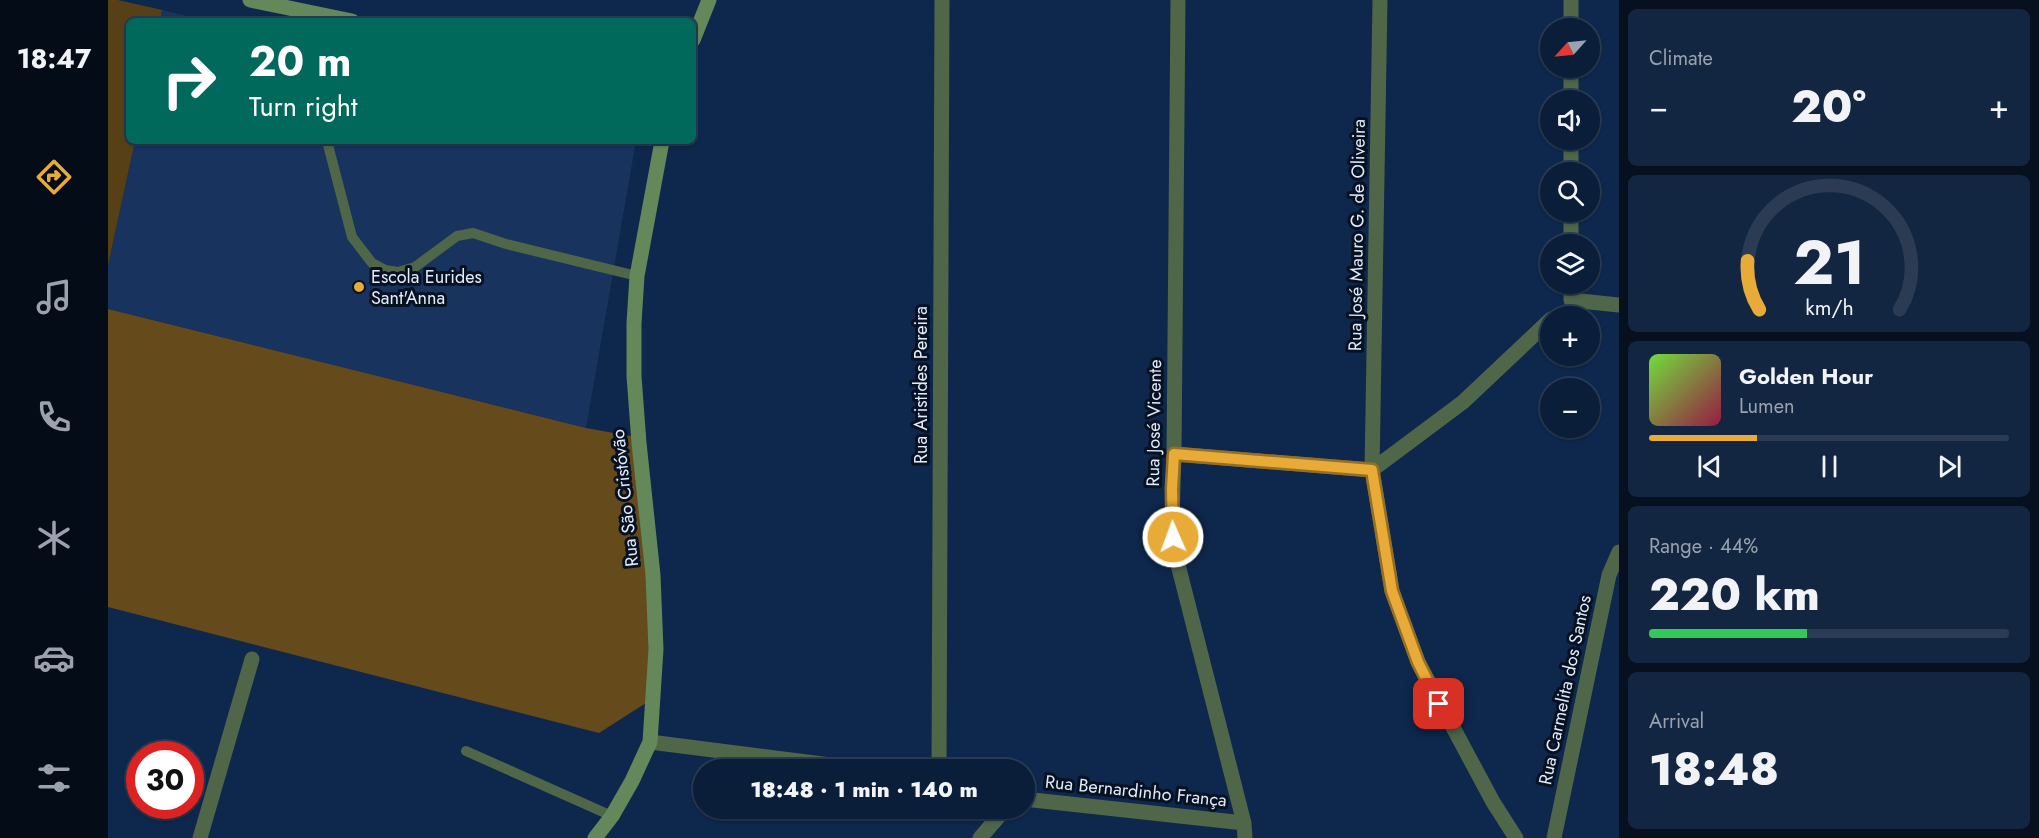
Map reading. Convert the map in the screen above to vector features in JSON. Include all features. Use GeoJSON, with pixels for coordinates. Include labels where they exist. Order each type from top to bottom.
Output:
{"type":"FeatureCollection","features":[{"type":"Feature","properties":{"kind":"main road"},"geometry":{"type":"LineString","coordinates":[[250,0],[333,18]]}},
{"type":"Feature","properties":{"kind":"main road"},"geometry":{"type":"LineString","coordinates":[[696,32],[709,0]]}},
{"type":"Feature","properties":{"kind":"main road","name":"Rua São Cristóvão"},"geometry":{"type":"LineString","coordinates":[[595,838],[612,816],[632,781],[650,742],[656,639],[653,575],[634,376],[637,276],[661,144]]}},
{"type":"Feature","properties":{"kind":"street","name":"Rua Aristides Pereira"},"geometry":{"type":"LineString","coordinates":[[939,759],[942,0]]}},
{"type":"Feature","properties":{"kind":"street","name":"Rua José Vicente"},"geometry":{"type":"LineString","coordinates":[[1178,0],[1172,520],[1174,553],[1245,830]]}},
{"type":"Feature","properties":{"kind":"street","name":"Rua José Mauro G. de Oliveira"},"geometry":{"type":"LineString","coordinates":[[1380,0],[1372,470],[1392,591],[1418,662],[1492,802],[1516,838]]}},
{"type":"Feature","properties":{"kind":"street"},"geometry":{"type":"LineString","coordinates":[[1571,0],[1571,18]]}},
{"type":"Feature","properties":{"kind":"street"},"geometry":{"type":"LineString","coordinates":[[1565,306],[1571,300],[1571,294]]}},
{"type":"Feature","properties":{"kind":"street"},"geometry":{"type":"LineString","coordinates":[[1571,300],[1619,305]]}},
{"type":"Feature","properties":{"kind":"street"},"geometry":{"type":"LineString","coordinates":[[1174,454],[1372,470],[1463,402],[1540,329]]}},
{"type":"Feature","properties":{"kind":"street","name":"Rua Carmelita dos Santos"},"geometry":{"type":"LineString","coordinates":[[1554,838],[1609,575],[1619,552]]}},
{"type":"Feature","properties":{"kind":"street"},"geometry":{"type":"LineString","coordinates":[[200,838],[252,659]]}},
{"type":"Feature","properties":{"kind":"street"},"geometry":{"type":"LineString","coordinates":[[650,742],[784,759]]}},
{"type":"Feature","properties":{"kind":"street","name":"Rua Bernardinho França"},"geometry":{"type":"LineString","coordinates":[[1035,801],[1245,830]]}},
{"type":"Feature","properties":{"kind":"street"},"geometry":{"type":"LineString","coordinates":[[980,838],[996,819]]}},
{"type":"Feature","properties":{"kind":"lane"},"geometry":{"type":"LineString","coordinates":[[328,144],[352,237],[372,263],[385,270],[398,272],[415,267],[457,236],[473,233],[506,244],[637,276]]}},
{"type":"Feature","properties":{"kind":"lane"},"geometry":{"type":"LineString","coordinates":[[466,751],[612,816]]}},
{"type":"Feature","properties":{"kind":"shaded area"},"geometry":{"type":"Polygon","coordinates":[[[108,0],[118,0],[162,10],[161,18],[126,18],[126,144],[134,144],[108,265],[108,0]]]}},
{"type":"Feature","properties":{"kind":"shaded area"},"geometry":{"type":"Polygon","coordinates":[[[162,10],[195,18],[161,18],[162,10]]]}},
{"type":"Feature","properties":{"kind":"shaded area","name":"Escola Eurides Sant'Anna"},"geometry":{"type":"Polygon","coordinates":[[[134,144],[635,144],[586,428],[108,309],[108,265],[134,144]]]}},
{"type":"Feature","properties":{"kind":"shaded area"},"geometry":{"type":"Polygon","coordinates":[[[108,309],[586,428],[642,438],[657,696],[599,733],[108,607],[108,309]]]}},
{"type":"Feature","properties":{"kind":"place","name":"Escola Eurides Sant'Anna"},"geometry":{"type":"Point","coordinates":[359,287]}},
{"type":"Feature","properties":{"kind":"route"},"geometry":{"type":"LineString","coordinates":[[1173,537],[1174,454],[1372,470],[1392,591],[1418,662],[1439,704]]}}]}
